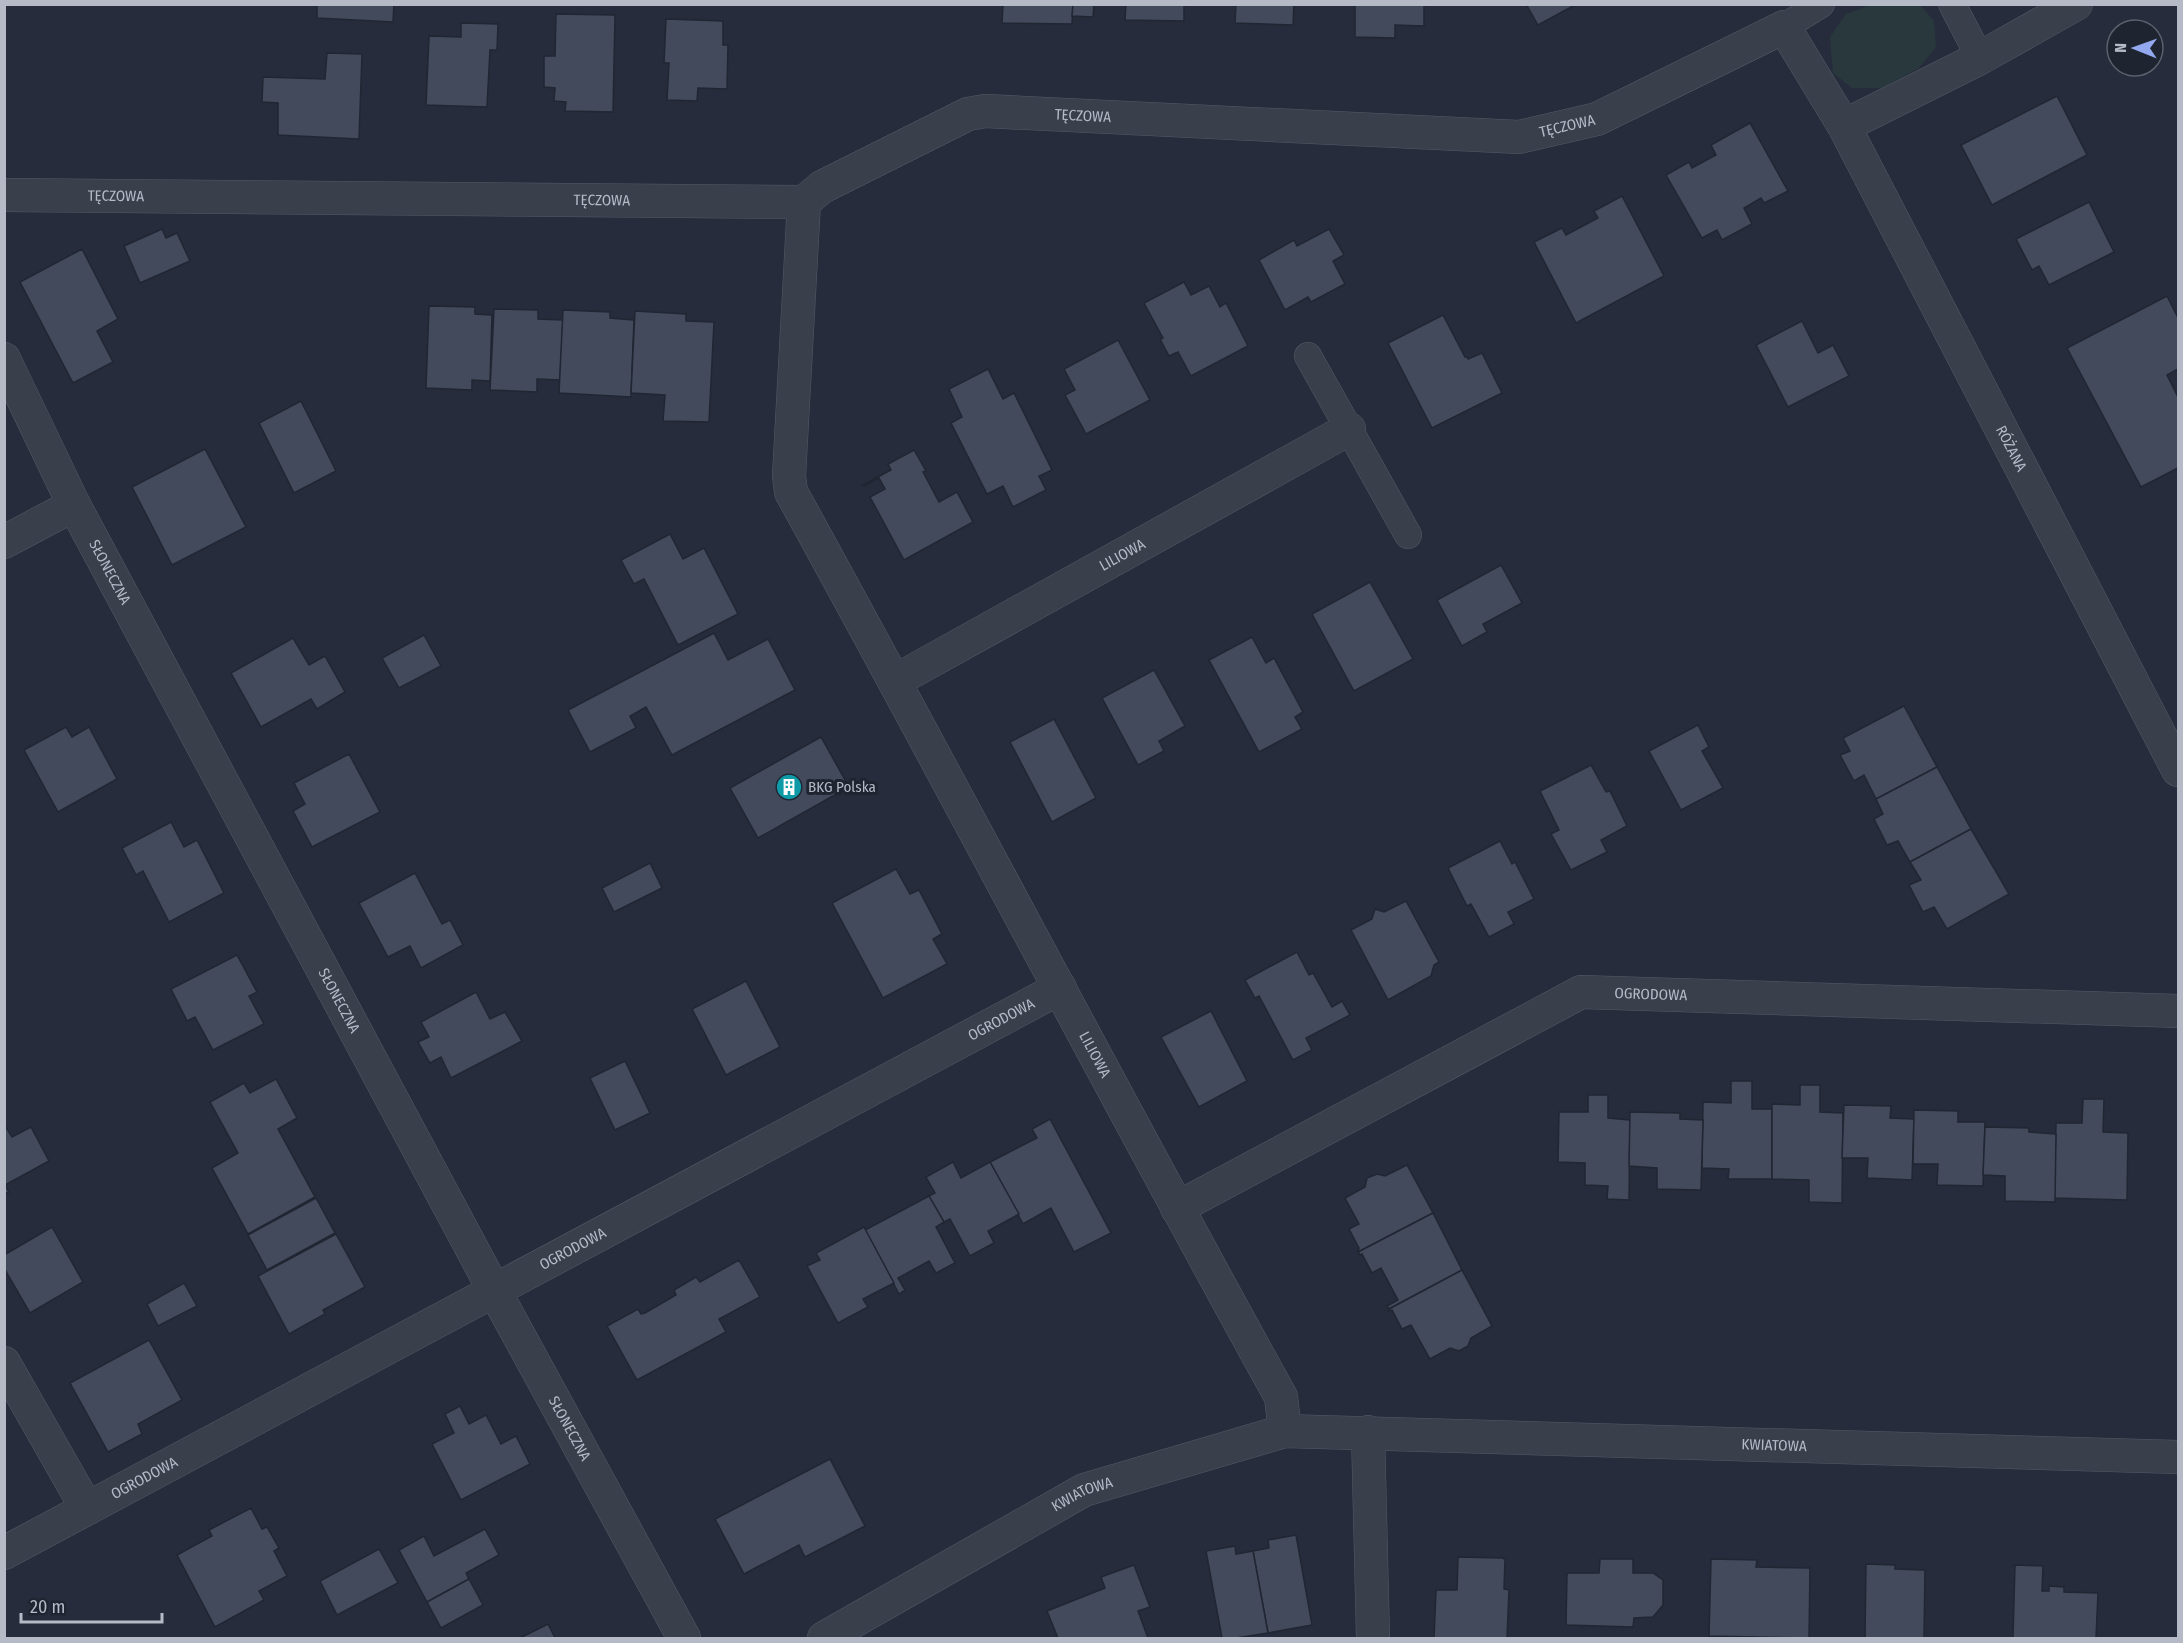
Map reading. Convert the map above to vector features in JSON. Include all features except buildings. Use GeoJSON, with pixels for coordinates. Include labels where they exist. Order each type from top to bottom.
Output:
{"type":"FeatureCollection","features":[{"type":"Feature","properties":{"kind":"street"},"geometry":{"type":"LineString","coordinates":[[1784,27],[1844,126],[1980,58],[2076,4]]}},
{"type":"Feature","properties":{"kind":"street","name":"TĘCZOWA"},"geometry":{"type":"LineString","coordinates":[[4,195],[804,202],[822,187],[968,114],[985,111],[1520,137],[1597,119],[1784,27]]}},
{"type":"Feature","properties":{"kind":"street","name":"RÓŻANA"},"geometry":{"type":"LineString","coordinates":[[1844,126],[2178,770]]}},
{"type":"Feature","properties":{"kind":"street","name":"LILIOWA"},"geometry":{"type":"LineString","coordinates":[[804,202],[789,476],[791,492],[896,681],[1177,1208],[1281,1397],[1286,1431]]}},
{"type":"Feature","properties":{"kind":"street","name":"SŁONECZNA"},"geometry":{"type":"LineString","coordinates":[[4,359],[74,505],[494,1290],[684,1638]]}},
{"type":"Feature","properties":{"kind":"street","name":"LILIOWA"},"geometry":{"type":"LineString","coordinates":[[896,681],[1349,429]]}},
{"type":"Feature","properties":{"kind":"street"},"geometry":{"type":"LineString","coordinates":[[4,542],[74,505]]}},
{"type":"Feature","properties":{"kind":"street","name":"OGRODOWA"},"geometry":{"type":"LineString","coordinates":[[4,1552],[1060,988]]}},
{"type":"Feature","properties":{"kind":"street","name":"OGRODOWA"},"geometry":{"type":"LineString","coordinates":[[1177,1208],[1581,992],[2178,1011]]}},
{"type":"Feature","properties":{"kind":"street"},"geometry":{"type":"LineString","coordinates":[[4,1363],[86,1508]]}},
{"type":"Feature","properties":{"kind":"street","name":"KWIATOWA"},"geometry":{"type":"LineString","coordinates":[[824,1638],[1084,1490],[1286,1431],[2178,1457]]}},
{"type":"Feature","properties":{"kind":"street"},"geometry":{"type":"LineString","coordinates":[[1368,1432],[1373,1638]]}},
{"type":"Feature","properties":{"kind":"lane"},"geometry":{"type":"LineString","coordinates":[[1784,27],[1821,4]]}},
{"type":"Feature","properties":{"kind":"lane"},"geometry":{"type":"LineString","coordinates":[[1952,4],[1980,58]]}},
{"type":"Feature","properties":{"kind":"lane"},"geometry":{"type":"LineString","coordinates":[[1308,356],[1408,535]]}},
{"type":"Feature","properties":{"kind":"shaded area"},"geometry":{"type":"Polygon","coordinates":[[[1870,5],[1920,5],[1934,21],[1936,47],[1919,68],[1882,88],[1852,88],[1833,73],[1830,37],[1846,14],[1870,5]]]}},
{"type":"Feature","properties":{"kind":"place","name":"BKG Polska"},"geometry":{"type":"Point","coordinates":[789,787]}}]}
